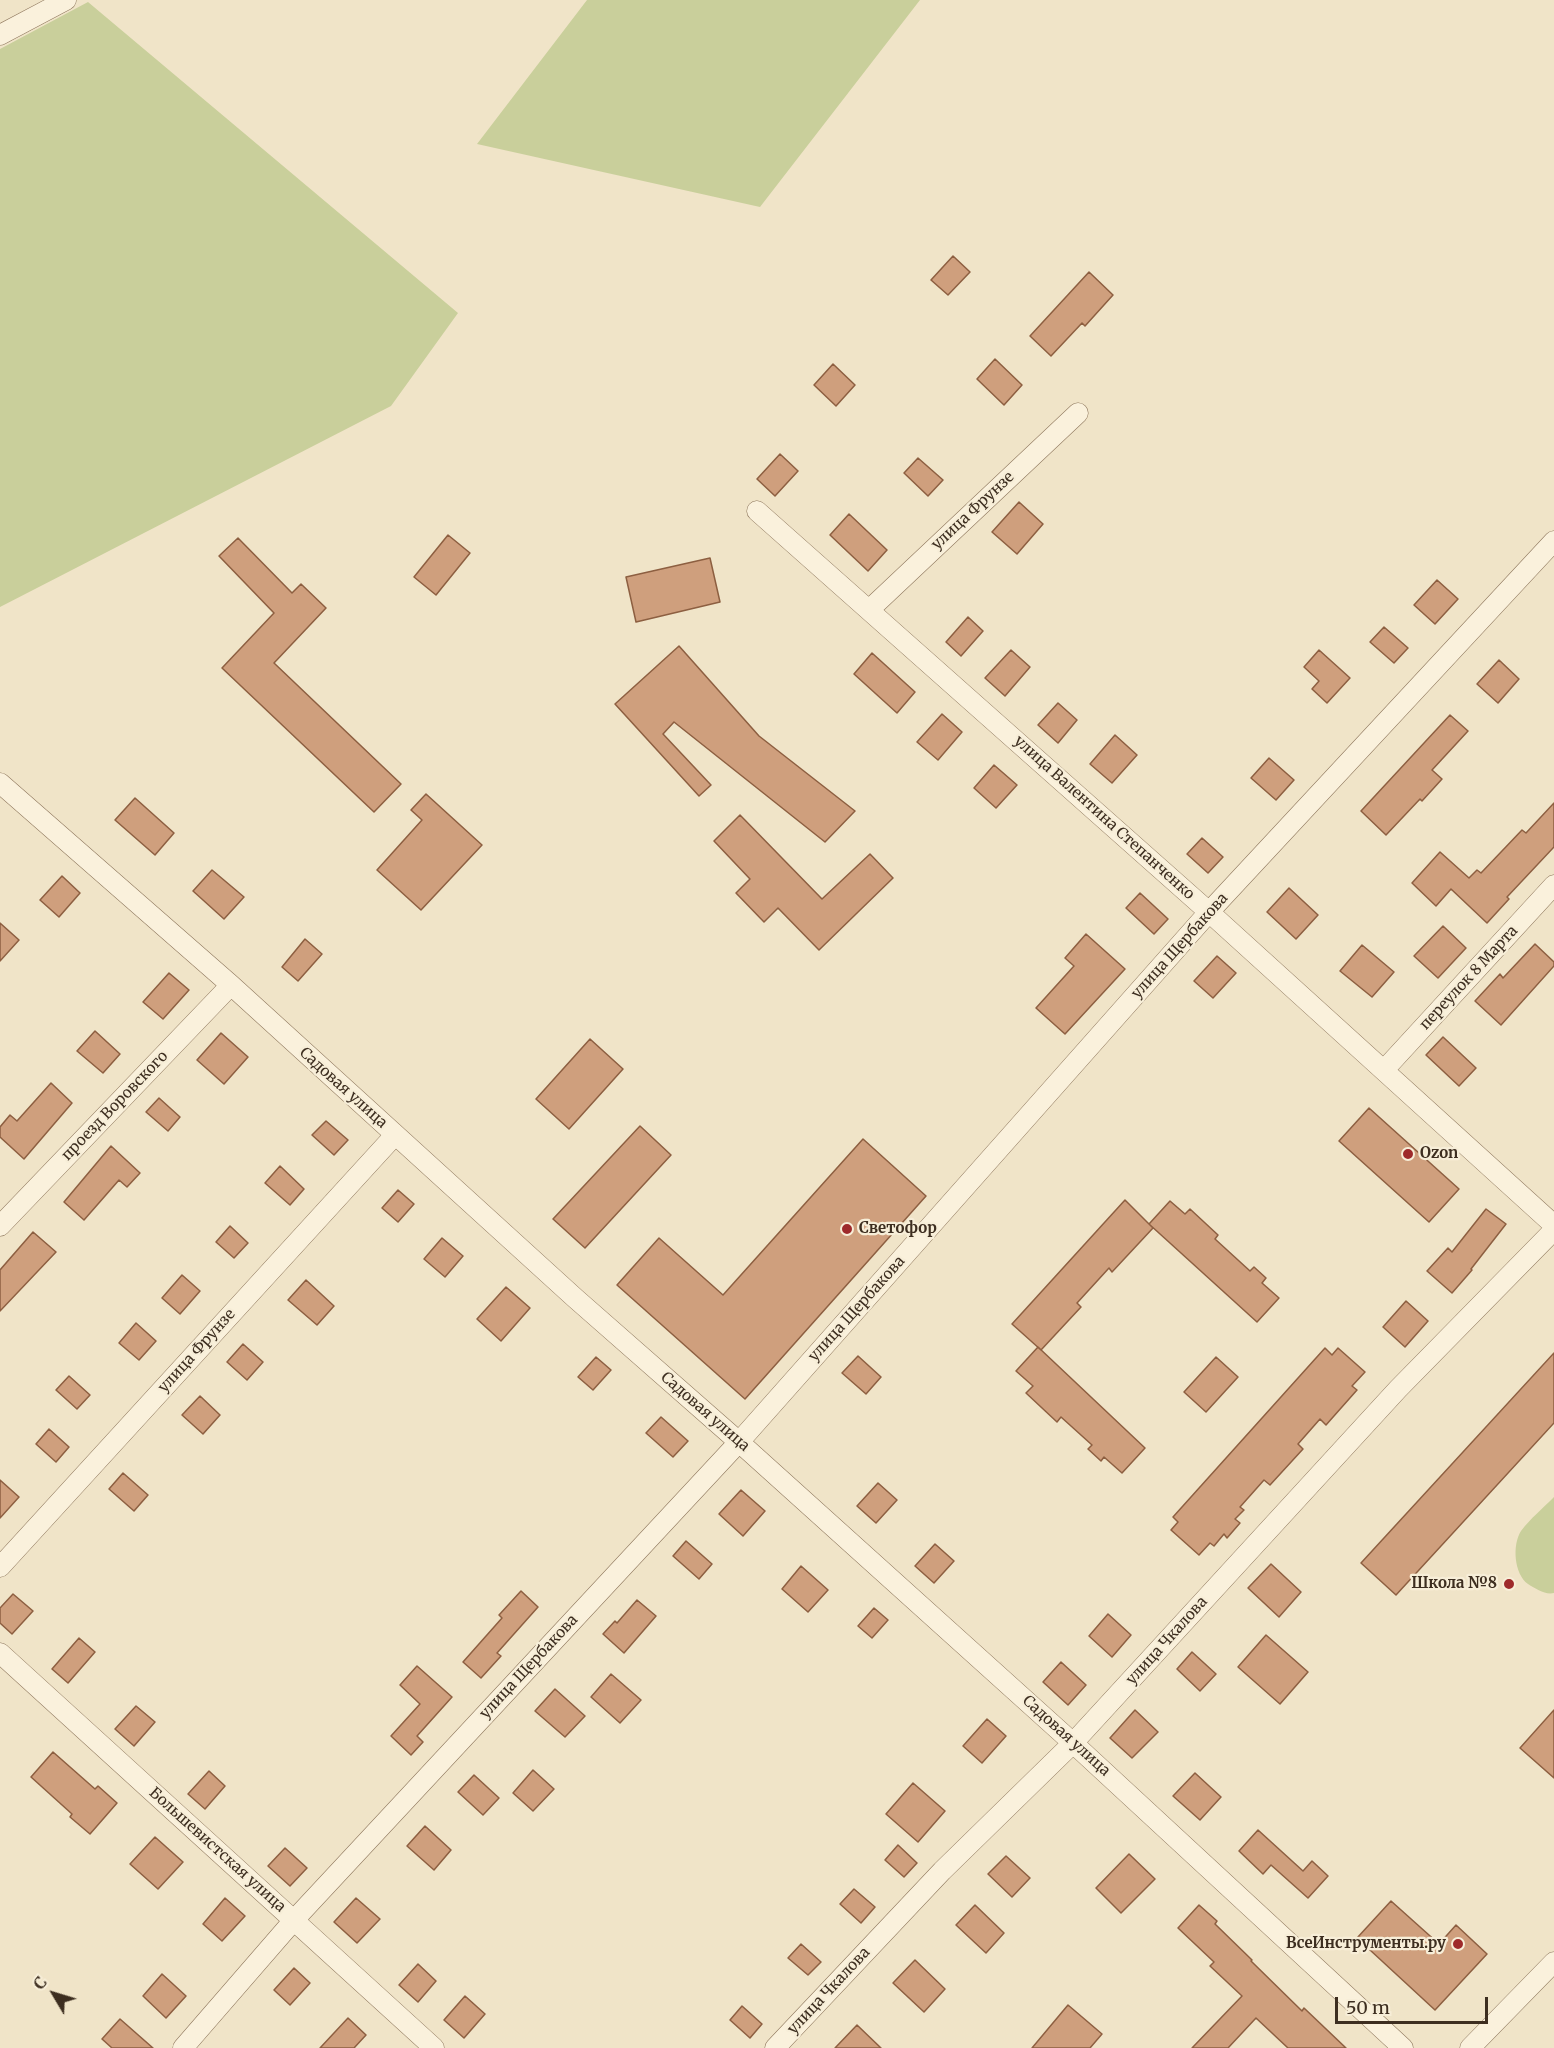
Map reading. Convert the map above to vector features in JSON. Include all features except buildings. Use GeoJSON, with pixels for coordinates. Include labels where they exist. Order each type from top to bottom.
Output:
{"type":"FeatureCollection","features":[{"type":"Feature","properties":{"kind":"street"},"geometry":{"type":"LineString","coordinates":[[0,35],[66,0]]}},
{"type":"Feature","properties":{"kind":"street","name":"улица Фрунзе"},"geometry":{"type":"LineString","coordinates":[[869,610],[1078,413]]}},
{"type":"Feature","properties":{"kind":"street","name":"улица Валентина Степанченко"},"geometry":{"type":"LineString","coordinates":[[757,511],[1209,912],[1554,1225]]}},
{"type":"Feature","properties":{"kind":"street","name":"улица Щербакова"},"geometry":{"type":"LineString","coordinates":[[183,2048],[294,1920],[739,1442],[1209,912],[1554,541]]}},
{"type":"Feature","properties":{"kind":"street","name":"Садовая улица"},"geometry":{"type":"LineString","coordinates":[[0,783],[231,985],[575,1298],[1074,1743],[1403,2048]]}},
{"type":"Feature","properties":{"kind":"street","name":"переулок 8 Марта"},"geometry":{"type":"LineString","coordinates":[[1384,1070],[1554,885]]}},
{"type":"Feature","properties":{"kind":"street","name":"проезд Воровского"},"geometry":{"type":"LineString","coordinates":[[0,1226],[231,985]]}},
{"type":"Feature","properties":{"kind":"street","name":"улица Фрунзе"},"geometry":{"type":"LineString","coordinates":[[0,1568],[394,1135]]}},
{"type":"Feature","properties":{"kind":"street","name":"улица Чкалова"},"geometry":{"type":"LineString","coordinates":[[775,2048],[942,1871],[1074,1743],[1398,1389],[1554,1230]]}},
{"type":"Feature","properties":{"kind":"street","name":"Большевистская улица"},"geometry":{"type":"LineString","coordinates":[[0,1653],[434,2048]]}},
{"type":"Feature","properties":{"kind":"street"},"geometry":{"type":"LineString","coordinates":[[1470,2048],[1554,1962]]}},
{"type":"Feature","properties":{"kind":"green space"},"geometry":{"type":"Polygon","coordinates":[[[587,0],[920,0],[760,207],[477,144],[587,0]]]}},
{"type":"Feature","properties":{"kind":"green space"},"geometry":{"type":"Polygon","coordinates":[[[88,2],[458,313],[391,406],[0,607],[0,49],[88,2]]]}},
{"type":"Feature","properties":{"kind":"green space"},"geometry":{"type":"Polygon","coordinates":[[[1554,1497],[1554,1593],[1551,1593],[1537,1590],[1523,1579],[1517,1567],[1516,1544],[1521,1531],[1554,1497]]]}},
{"type":"Feature","properties":{"kind":"place","name":"Ozon"},"geometry":{"type":"Point","coordinates":[1408,1154]}},
{"type":"Feature","properties":{"kind":"place","name":"Светофор"},"geometry":{"type":"Point","coordinates":[847,1229]}},
{"type":"Feature","properties":{"kind":"place","name":"Школа №8"},"geometry":{"type":"Point","coordinates":[1509,1584]}},
{"type":"Feature","properties":{"kind":"place","name":"ВсеИнструменты.ру"},"geometry":{"type":"Point","coordinates":[1458,1944]}}]}
